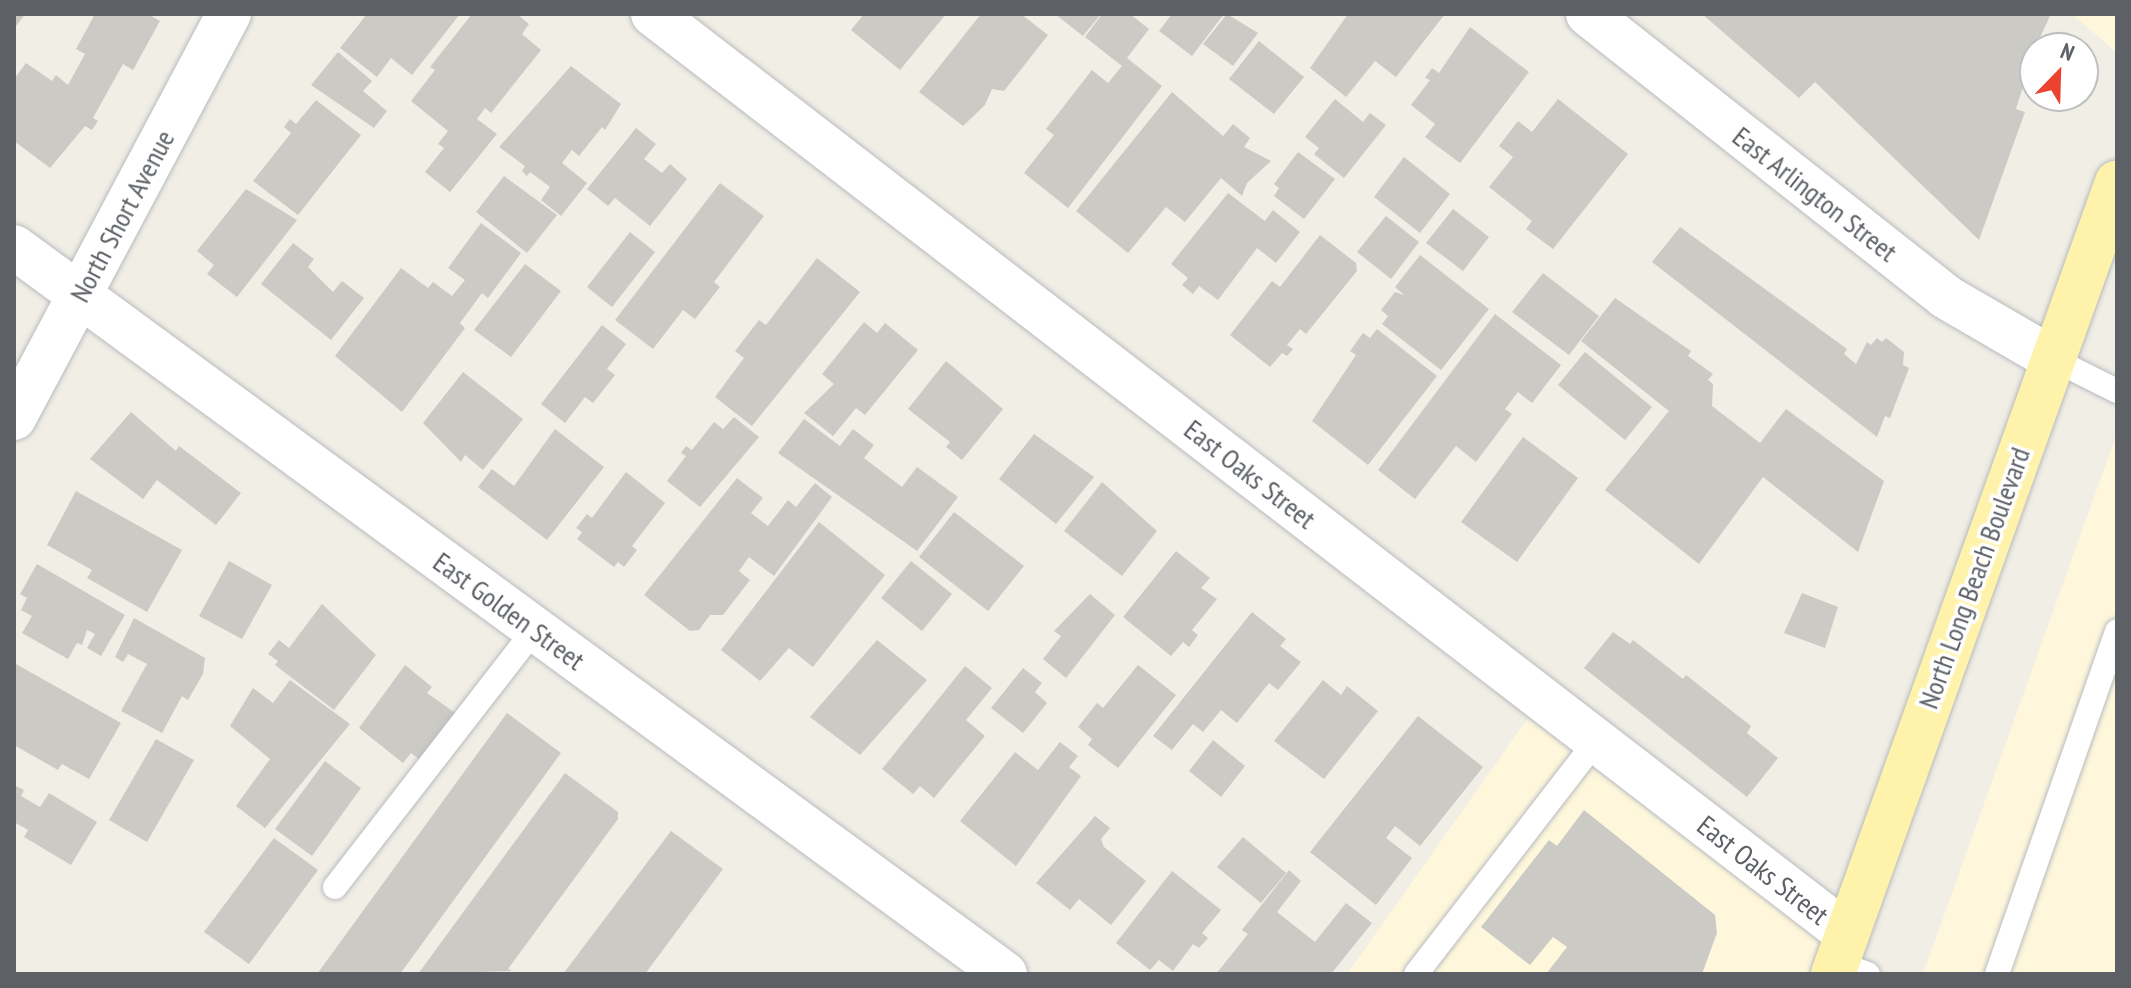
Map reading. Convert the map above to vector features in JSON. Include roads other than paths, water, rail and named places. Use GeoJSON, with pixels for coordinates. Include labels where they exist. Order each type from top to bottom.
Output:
{"type":"FeatureCollection","features":[{"type":"Feature","properties":{"kind":"main road","name":"North Long Beach Boulevard"},"geometry":{"type":"LineString","coordinates":[[1846,961],[2117,182]]}},
{"type":"Feature","properties":{"kind":"street","name":"North Short Avenue"},"geometry":{"type":"LineString","coordinates":[[14,418],[229,14]]}},
{"type":"Feature","properties":{"kind":"street","name":"East Oaks Street"},"geometry":{"type":"LineString","coordinates":[[653,14],[1596,741],[1846,961]]}},
{"type":"Feature","properties":{"kind":"street","name":"East Arlington Street"},"geometry":{"type":"LineString","coordinates":[[1588,14],[1946,297],[2053,359]]}},
{"type":"Feature","properties":{"kind":"street","name":"East Golden Street"},"geometry":{"type":"LineString","coordinates":[[14,247],[1005,974]]}},
{"type":"Feature","properties":{"kind":"lane"},"geometry":{"type":"LineString","coordinates":[[2053,359],[2117,391]]}},
{"type":"Feature","properties":{"kind":"lane"},"geometry":{"type":"LineString","coordinates":[[335,887],[535,629]]}},
{"type":"Feature","properties":{"kind":"lane"},"geometry":{"type":"LineString","coordinates":[[1997,974],[2117,631]]}},
{"type":"Feature","properties":{"kind":"lane"},"geometry":{"type":"LineString","coordinates":[[1416,974],[1596,741]]}}]}
